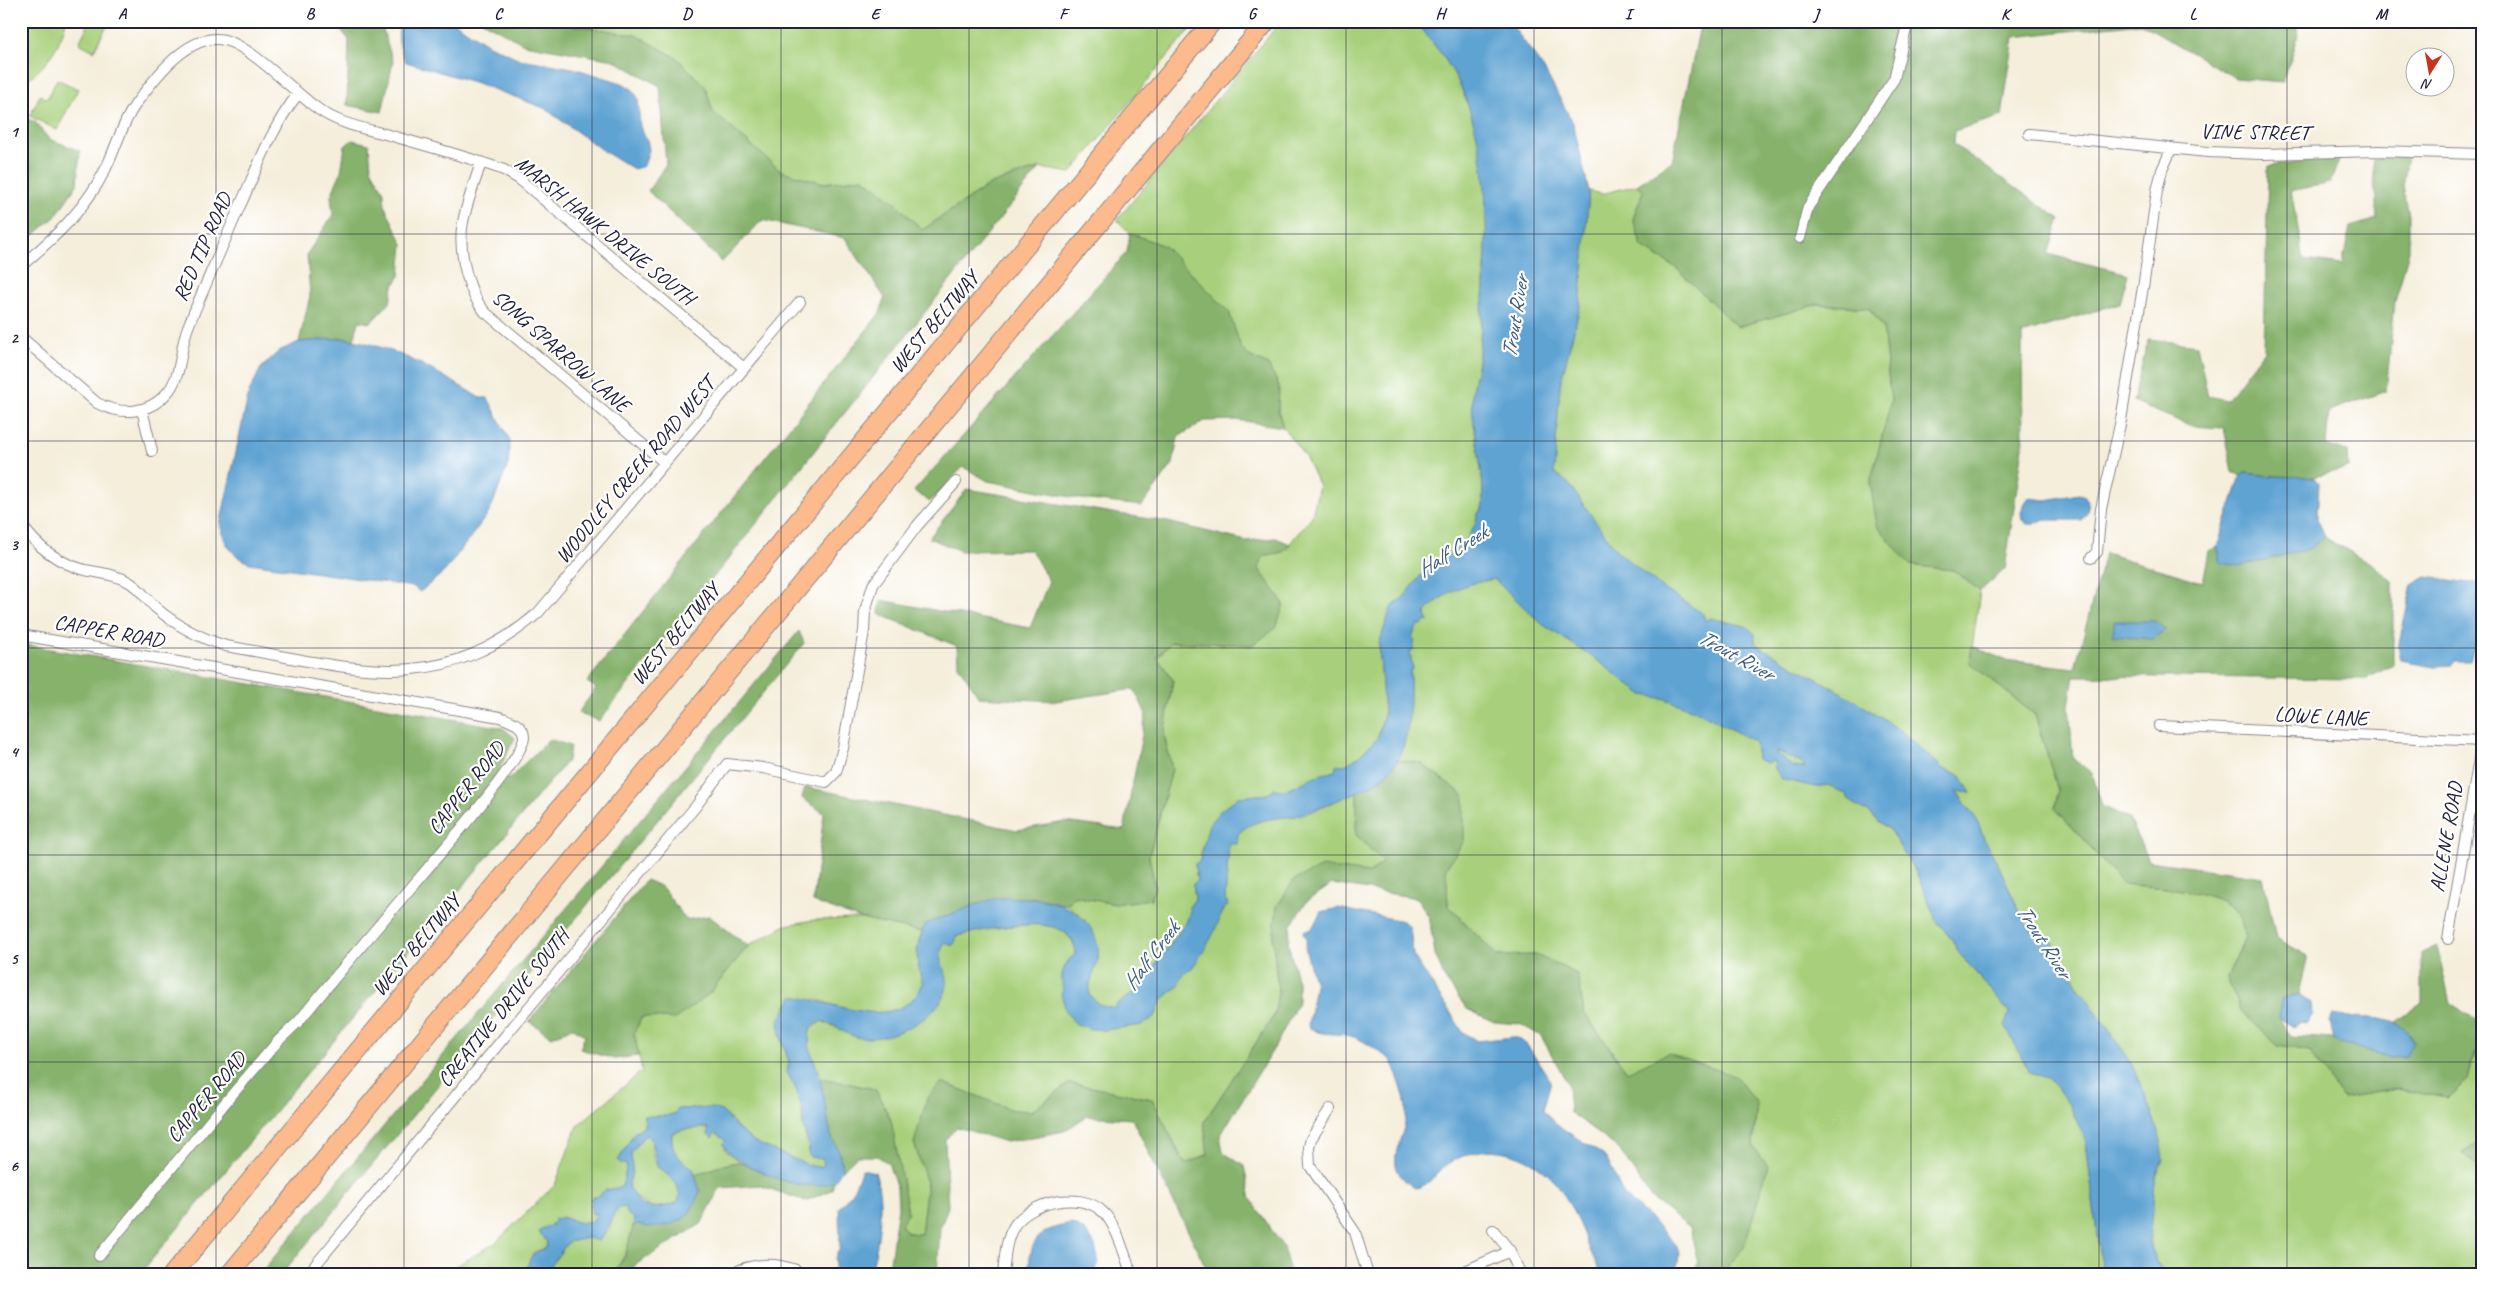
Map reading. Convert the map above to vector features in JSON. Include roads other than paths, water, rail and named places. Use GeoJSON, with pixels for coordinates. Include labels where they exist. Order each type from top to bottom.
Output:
{"type":"FeatureCollection","features":[{"type":"Feature","properties":{"kind":"highway","name":"WEST BELTWAY"},"geometry":{"type":"LineString","coordinates":[[172,1275],[1213,21]]}},
{"type":"Feature","properties":{"kind":"highway"},"geometry":{"type":"LineString","coordinates":[[229,1275],[1267,21]]}},
{"type":"Feature","properties":{"kind":"street"},"geometry":{"type":"LineString","coordinates":[[1800,238],[1808,207],[1894,79],[1908,21]]}},
{"type":"Feature","properties":{"kind":"street","name":"MARSH HAWK DRIVE SOUTH"},"geometry":{"type":"LineString","coordinates":[[21,266],[55,238],[82,208],[102,176],[124,124],[141,97],[181,52],[205,40],[219,39],[242,47],[298,94],[330,117],[481,162],[504,170],[519,179],[744,368]]}},
{"type":"Feature","properties":{"kind":"street","name":"RED TIP ROAD"},"geometry":{"type":"LineString","coordinates":[[142,410],[156,403],[173,385],[187,329],[195,310],[274,128],[298,94]]}},
{"type":"Feature","properties":{"kind":"street","name":"VINE STREET"},"geometry":{"type":"LineString","coordinates":[[2029,134],[2208,152],[2262,154],[2378,150],[2482,154]]}},
{"type":"Feature","properties":{"kind":"street"},"geometry":{"type":"LineString","coordinates":[[2091,558],[2097,552],[2101,509],[2121,420],[2157,191],[2162,170],[2172,148]]}},
{"type":"Feature","properties":{"kind":"street","name":"SONG SPARROW LANE"},"geometry":{"type":"LineString","coordinates":[[481,162],[462,227],[462,241],[470,290],[476,302],[665,463]]}},
{"type":"Feature","properties":{"kind":"street","name":"WOODLEY CREEK ROAD WEST"},"geometry":{"type":"LineString","coordinates":[[21,524],[40,547],[54,557],[68,564],[117,576],[131,583],[173,621],[189,632],[226,646],[373,671],[395,672],[440,666],[487,650],[508,637],[538,613],[800,302]]}},
{"type":"Feature","properties":{"kind":"street"},"geometry":{"type":"LineString","coordinates":[[21,337],[97,403],[118,411],[142,410],[152,451]]}},
{"type":"Feature","properties":{"kind":"street","name":"CREATIVE DRIVE SOUTH"},"geometry":{"type":"LineString","coordinates":[[307,1275],[696,806],[727,764],[763,768],[826,782],[836,772],[843,748],[864,631],[865,611],[873,585],[917,526],[956,482]]}},
{"type":"Feature","properties":{"kind":"street","name":"CAPPER ROAD"},"geometry":{"type":"LineString","coordinates":[[21,635],[500,717],[517,724],[523,732],[522,744],[515,760],[483,801],[299,1021],[279,1040],[230,1097],[99,1256]]}},
{"type":"Feature","properties":{"kind":"street","name":"LOWE LANE"},"geometry":{"type":"LineString","coordinates":[[2159,726],[2482,742]]}},
{"type":"Feature","properties":{"kind":"street","name":"ALLENE ROAD"},"geometry":{"type":"LineString","coordinates":[[2448,939],[2482,742]]}},
{"type":"Feature","properties":{"kind":"street"},"geometry":{"type":"LineString","coordinates":[[1330,1109],[1311,1138],[1309,1147],[1310,1166],[1355,1232],[1368,1275]]}},
{"type":"Feature","properties":{"kind":"street"},"geometry":{"type":"LineString","coordinates":[[1003,1275],[1008,1237],[1015,1225],[1025,1216],[1066,1199],[1082,1200],[1104,1212],[1112,1223],[1132,1275]]}},
{"type":"Feature","properties":{"kind":"street"},"geometry":{"type":"LineString","coordinates":[[1493,1230],[1510,1251],[1521,1275]]}},
{"type":"Feature","properties":{"kind":"street"},"geometry":{"type":"LineString","coordinates":[[1456,1275],[1510,1251]]}},
{"type":"Feature","properties":{"kind":"street"},"geometry":{"type":"LineString","coordinates":[[729,1275],[750,1267],[770,1264],[796,1270]]}},
{"type":"Feature","properties":{"kind":"water"},"geometry":{"type":"Polygon","coordinates":[[[401,21],[452,21],[489,45],[520,59],[573,68],[622,83],[632,89],[638,98],[640,127],[647,139],[649,150],[644,166],[634,169],[605,152],[544,108],[477,83],[406,62],[399,42],[398,32],[401,21]]]}},
{"type":"Feature","properties":{"kind":"water","name":"Trout River"},"geometry":{"type":"Polygon","coordinates":[[[1413,21],[1509,21],[1544,69],[1573,123],[1589,191],[1580,306],[1560,385],[1554,473],[1568,483],[1617,551],[1662,588],[1702,613],[1706,621],[1710,618],[1746,626],[1755,634],[1755,644],[1856,701],[1902,732],[1943,769],[1960,775],[1971,793],[1956,791],[1977,820],[1986,844],[1996,860],[2023,919],[2038,938],[2050,938],[2079,987],[2131,1062],[2159,1132],[2163,1160],[2156,1174],[2149,1240],[2157,1265],[2169,1275],[2105,1275],[2099,1251],[2086,1141],[2070,1106],[2055,1085],[2047,1078],[2030,1073],[2005,1025],[2009,1012],[1959,953],[1953,941],[1936,920],[1918,876],[1890,830],[1868,812],[1850,801],[1846,794],[1828,785],[1815,787],[1782,779],[1775,769],[1774,761],[1767,763],[1757,759],[1755,742],[1701,713],[1666,699],[1643,695],[1594,658],[1542,624],[1494,579],[1473,583],[1449,593],[1425,613],[1429,622],[1425,621],[1422,625],[1418,625],[1412,637],[1415,640],[1413,650],[1410,651],[1413,669],[1410,671],[1408,728],[1399,756],[1392,768],[1382,778],[1362,790],[1313,811],[1257,822],[1238,834],[1237,844],[1229,844],[1225,899],[1228,906],[1223,909],[1215,931],[1203,952],[1183,976],[1179,986],[1161,1002],[1156,1016],[1142,1025],[1104,1030],[1091,1029],[1076,1024],[1066,1012],[1061,993],[1063,991],[1062,980],[1065,966],[1076,954],[1071,939],[1060,930],[1045,925],[1026,925],[956,936],[956,941],[952,946],[945,942],[942,949],[941,961],[947,980],[943,998],[935,1009],[911,1027],[882,1037],[868,1038],[852,1036],[822,1021],[810,1029],[809,1045],[820,1078],[831,1136],[840,1154],[842,1170],[833,1181],[828,1184],[815,1186],[789,1182],[768,1175],[735,1157],[723,1144],[726,1141],[715,1133],[712,1138],[708,1134],[708,1128],[686,1129],[672,1133],[674,1150],[684,1162],[693,1168],[700,1191],[692,1208],[684,1218],[665,1226],[651,1227],[638,1224],[633,1226],[634,1219],[626,1213],[626,1208],[621,1207],[615,1213],[599,1241],[588,1238],[568,1242],[544,1275],[528,1275],[528,1265],[531,1257],[546,1248],[547,1242],[539,1232],[541,1229],[552,1225],[555,1219],[562,1218],[588,1223],[598,1213],[592,1214],[590,1205],[593,1203],[590,1199],[597,1197],[605,1190],[622,1187],[627,1165],[621,1164],[618,1161],[634,1133],[644,1127],[645,1116],[666,1116],[676,1113],[677,1109],[712,1108],[722,1111],[738,1129],[754,1142],[811,1166],[820,1167],[824,1165],[823,1159],[810,1157],[808,1153],[810,1148],[803,1125],[802,1109],[796,1089],[787,1072],[789,1062],[780,1035],[779,1020],[793,996],[865,1012],[883,1012],[899,1008],[912,999],[923,983],[917,953],[926,924],[994,899],[1030,898],[1056,903],[1068,908],[1087,923],[1094,934],[1098,947],[1098,959],[1090,983],[1089,995],[1102,1006],[1116,1008],[1116,1005],[1137,991],[1187,921],[1190,911],[1189,907],[1195,899],[1193,884],[1197,881],[1195,864],[1200,861],[1209,824],[1219,812],[1238,797],[1269,794],[1274,788],[1279,790],[1290,789],[1315,776],[1335,771],[1336,766],[1347,764],[1358,757],[1377,739],[1384,714],[1379,644],[1391,608],[1404,597],[1422,574],[1463,546],[1475,525],[1478,513],[1482,510],[1483,497],[1483,483],[1474,425],[1472,397],[1479,356],[1486,252],[1484,184],[1480,150],[1472,116],[1459,83],[1446,61],[1420,26],[1413,21]],[[1777,751],[1776,754],[1784,758],[1792,767],[1805,768],[1803,764],[1777,751]],[[645,1135],[631,1152],[632,1171],[628,1187],[638,1201],[646,1206],[663,1207],[678,1202],[679,1191],[677,1186],[670,1177],[657,1167],[651,1138],[645,1135]]]}},
{"type":"Feature","properties":{"kind":"water"},"geometry":{"type":"Polygon","coordinates":[[[343,338],[381,347],[398,354],[431,369],[480,398],[488,398],[510,441],[508,465],[490,511],[445,571],[420,592],[414,587],[250,563],[233,553],[222,532],[220,525],[249,392],[261,368],[279,351],[299,342],[343,338]]]}},
{"type":"Feature","properties":{"kind":"water"},"geometry":{"type":"Polygon","coordinates":[[[2245,473],[2270,476],[2313,477],[2319,483],[2317,519],[2324,537],[2309,549],[2239,566],[2221,563],[2217,547],[2241,476],[2245,473]]]}},
{"type":"Feature","properties":{"kind":"water"},"geometry":{"type":"Polygon","coordinates":[[[2079,494],[2085,496],[2088,506],[2086,514],[2081,520],[2044,520],[2034,524],[2027,524],[2022,520],[2021,512],[2028,498],[2046,500],[2079,494]]]}},
{"type":"Feature","properties":{"kind":"water"},"geometry":{"type":"Polygon","coordinates":[[[2426,577],[2478,584],[2482,587],[2482,619],[2470,661],[2454,661],[2451,665],[2435,666],[2401,660],[2398,647],[2412,585],[2426,577]]]}},
{"type":"Feature","properties":{"kind":"water"},"geometry":{"type":"Polygon","coordinates":[[[2114,621],[2155,621],[2166,630],[2153,639],[2113,636],[2114,621]]]}},
{"type":"Feature","properties":{"kind":"water"},"geometry":{"type":"Polygon","coordinates":[[[1338,908],[1403,921],[1410,927],[1413,955],[1463,1032],[1477,1041],[1513,1037],[1527,1045],[1551,1081],[1543,1110],[1557,1125],[1607,1159],[1624,1195],[1677,1246],[1679,1257],[1676,1269],[1672,1275],[1602,1275],[1572,1209],[1560,1188],[1542,1170],[1519,1156],[1494,1150],[1481,1151],[1453,1161],[1421,1187],[1415,1188],[1403,1179],[1397,1170],[1396,1161],[1405,1121],[1406,1105],[1391,1061],[1363,1041],[1346,1035],[1317,1032],[1308,1026],[1315,985],[1305,947],[1307,938],[1303,933],[1305,930],[1311,930],[1321,912],[1338,908]]]}},
{"type":"Feature","properties":{"kind":"water"},"geometry":{"type":"Polygon","coordinates":[[[2299,994],[2312,1002],[2313,1014],[2306,1025],[2299,1022],[2294,1026],[2279,1017],[2283,999],[2299,994]]]}},
{"type":"Feature","properties":{"kind":"water"},"geometry":{"type":"Polygon","coordinates":[[[2333,1015],[2390,1021],[2408,1033],[2413,1043],[2405,1056],[2389,1057],[2334,1041],[2330,1021],[2333,1015]]]}},
{"type":"Feature","properties":{"kind":"water"},"geometry":{"type":"Polygon","coordinates":[[[862,1169],[875,1172],[880,1197],[880,1224],[870,1275],[835,1275],[835,1258],[840,1248],[839,1208],[852,1193],[862,1169]]]}},
{"type":"Feature","properties":{"kind":"water"},"geometry":{"type":"Polygon","coordinates":[[[1071,1224],[1088,1234],[1094,1243],[1099,1263],[1093,1275],[1023,1275],[1028,1269],[1032,1249],[1039,1237],[1056,1227],[1071,1224]]]}},
{"type":"Feature","properties":{"kind":"water label","name":"Half Creek"},"geometry":{"type":"Point","coordinates":[1452,551]}},
{"type":"Feature","properties":{"kind":"water label","name":"Half Creek"},"geometry":{"type":"Point","coordinates":[1151,956]}}]}
